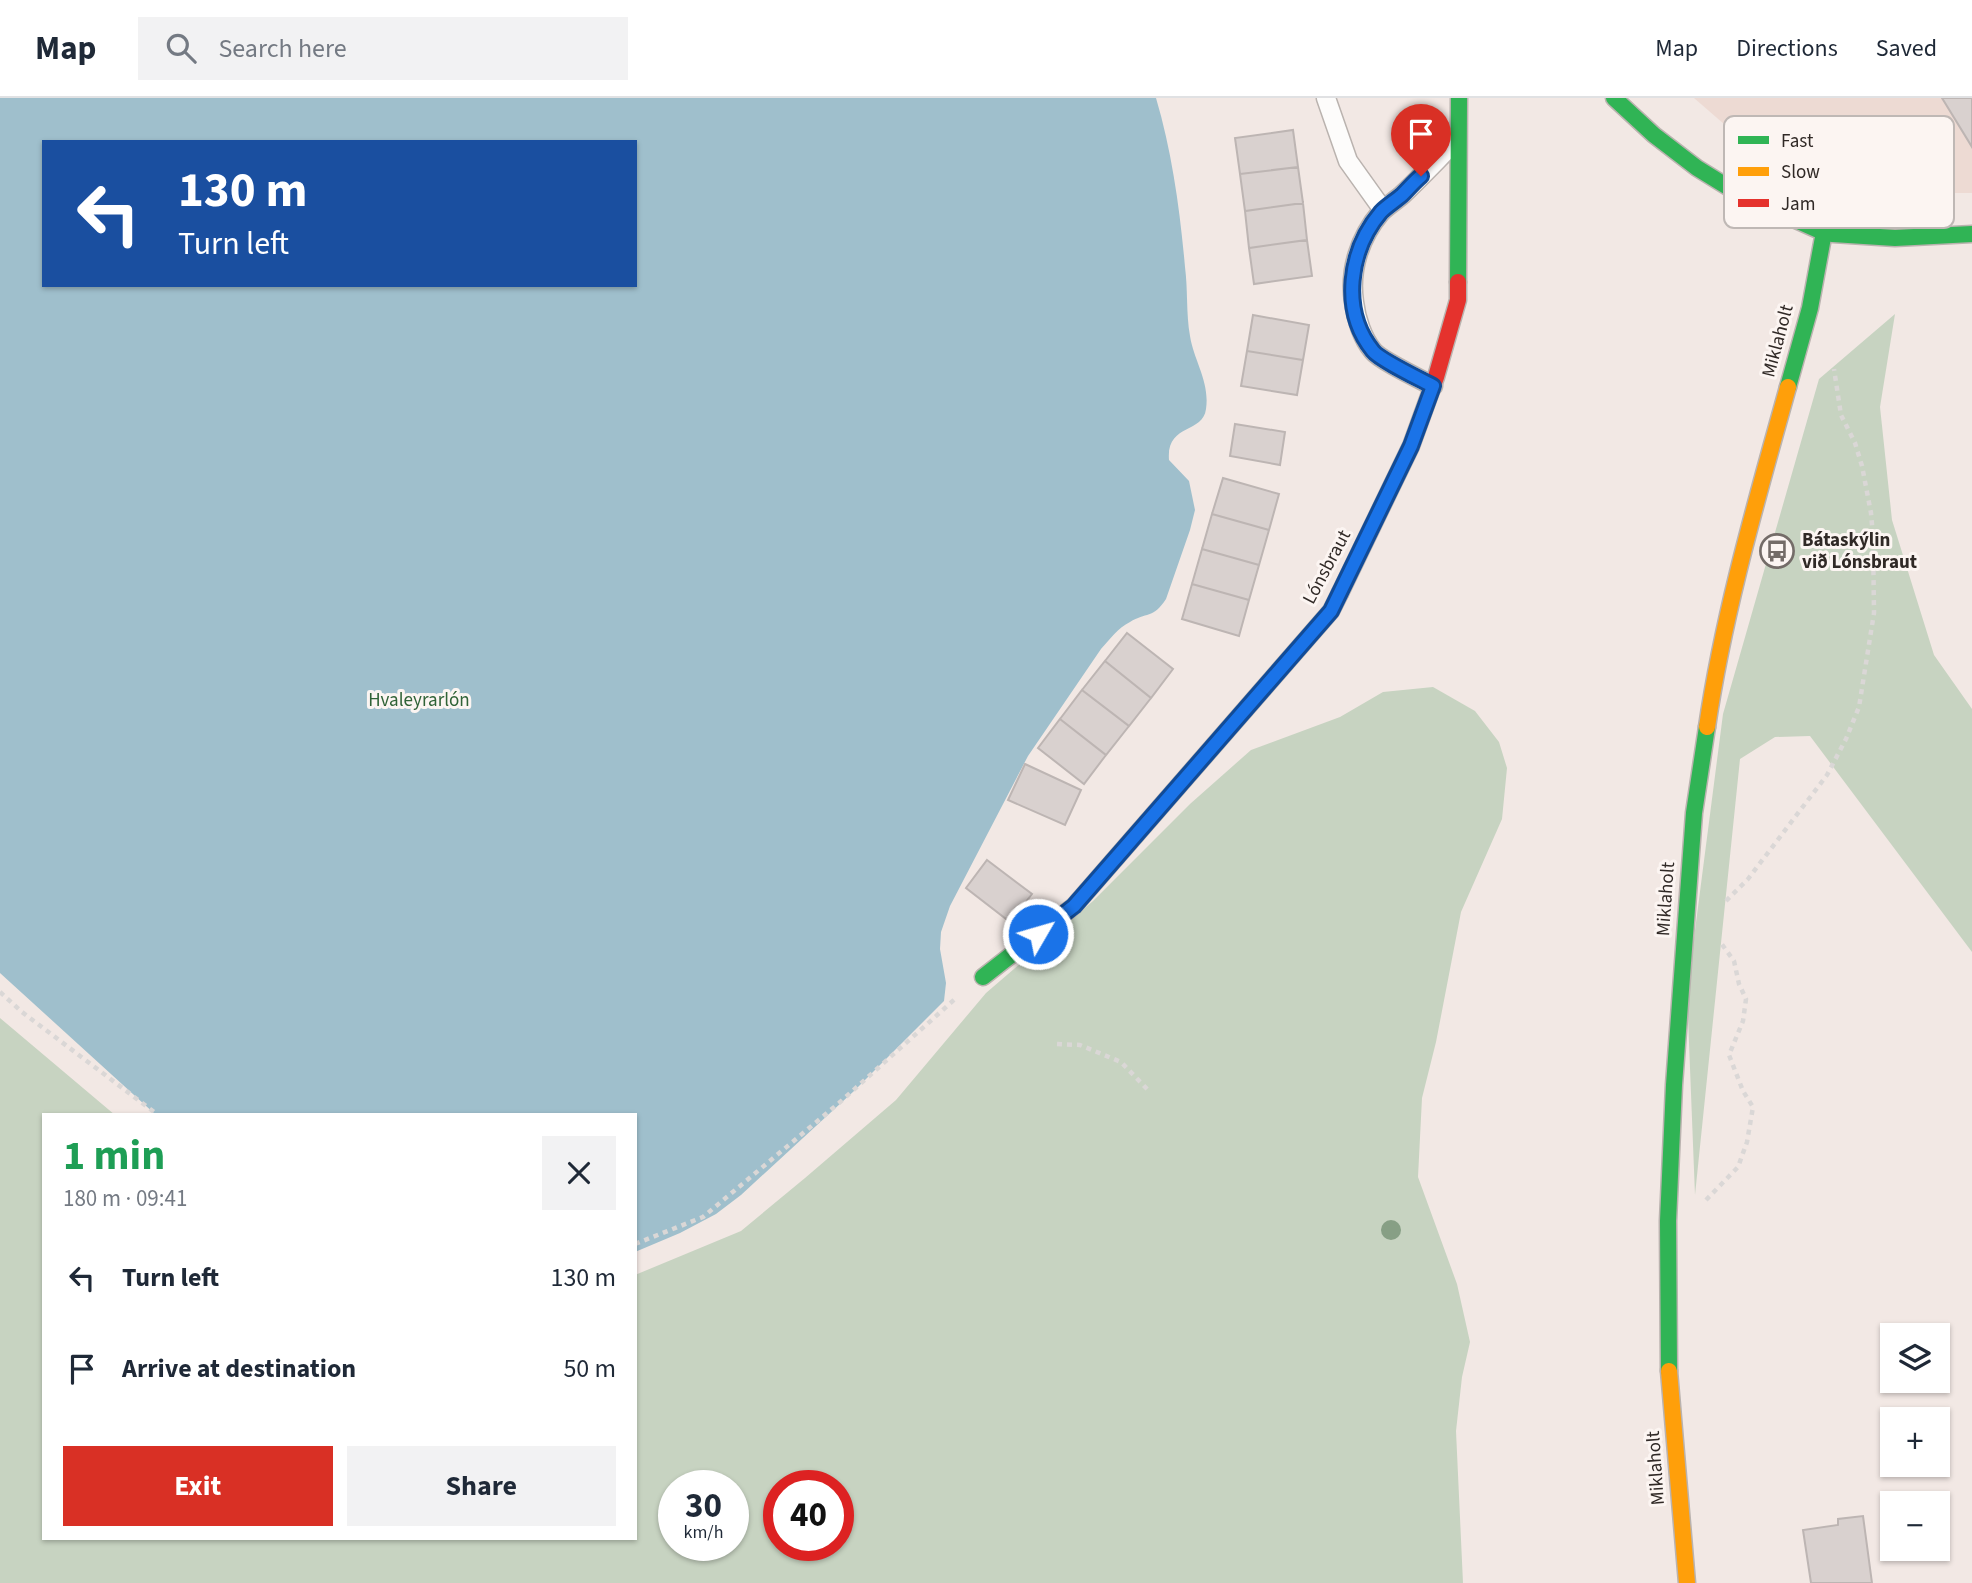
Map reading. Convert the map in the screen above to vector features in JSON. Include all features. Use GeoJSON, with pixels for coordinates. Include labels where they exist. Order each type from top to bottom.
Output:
{"type":"FeatureCollection","features":[{"type":"Feature","properties":{"kind":"street","name":"Lónsbraut"},"geometry":{"type":"LineString","coordinates":[[983,977],[1074,906],[1331,611],[1411,446],[1433,386],[1458,300],[1459,98]]}},
{"type":"Feature","properties":{"kind":"street"},"geometry":{"type":"LineString","coordinates":[[1614,98],[1679,156],[1724,186]]}},
{"type":"Feature","properties":{"kind":"street"},"geometry":{"type":"LineString","coordinates":[[1814,228],[1824,232],[1864,237],[1912,238],[1972,234]]}},
{"type":"Feature","properties":{"kind":"street","name":"Miklaholt"},"geometry":{"type":"LineString","coordinates":[[1687,1583],[1668,1355],[1668,1222],[1674,1085],[1694,813],[1725,626],[1745,540],[1810,308],[1824,232]]}},
{"type":"Feature","properties":{"kind":"lane"},"geometry":{"type":"LineString","coordinates":[[1326,98],[1348,160],[1383,210]]}},
{"type":"Feature","properties":{"kind":"lane"},"geometry":{"type":"LineString","coordinates":[[1433,386],[1374,353],[1355,314],[1353,271],[1358,249],[1383,210],[1401,196],[1460,137]]}},
{"type":"Feature","properties":{"kind":"path"},"geometry":{"type":"LineString","coordinates":[[1723,904],[1748,879],[1828,775],[1859,707],[1874,613],[1873,536],[1862,466],[1855,443],[1841,415],[1834,368]]}},
{"type":"Feature","properties":{"kind":"path"},"geometry":{"type":"LineString","coordinates":[[1702,1205],[1738,1167],[1747,1142],[1753,1107],[1742,1091],[1729,1055],[1742,1021],[1745,999],[1734,961],[1719,940]]}},
{"type":"Feature","properties":{"kind":"path"},"geometry":{"type":"LineString","coordinates":[[637,1243],[702,1217],[839,1103],[939,1012],[983,977]]}},
{"type":"Feature","properties":{"kind":"path"},"geometry":{"type":"LineString","coordinates":[[0,992],[22,1012],[155,1113]]}},
{"type":"Feature","properties":{"kind":"path"},"geometry":{"type":"LineString","coordinates":[[1057,1044],[1080,1045],[1121,1062],[1148,1090]]}},
{"type":"Feature","properties":{"kind":"shaded area"},"geometry":{"type":"Polygon","coordinates":[[[1694,98],[1972,98],[1972,193],[1954,193],[1954,116],[1724,116],[1724,124],[1694,98]]]}},
{"type":"Feature","properties":{"kind":"green space"},"geometry":{"type":"Polygon","coordinates":[[[1895,314],[1880,407],[1892,520],[1934,655],[1972,709],[1972,952],[1810,736],[1775,737],[1740,759],[1695,1195],[1687,992],[1723,714],[1819,379],[1895,314]]]}},
{"type":"Feature","properties":{"kind":"green space"},"geometry":{"type":"Polygon","coordinates":[[[1433,687],[1475,711],[1499,742],[1507,768],[1502,819],[1461,912],[1436,1042],[1422,1098],[1418,1177],[1457,1284],[1470,1342],[1462,1377],[1456,1431],[1463,1583],[0,1583],[0,1018],[113,1113],[42,1113],[42,1540],[637,1540],[637,1274],[741,1231],[805,1178],[896,1100],[986,993],[1093,901],[1190,804],[1251,750],[1340,717],[1383,692],[1433,687]]]}},
{"type":"Feature","properties":{"kind":"water","name":"Hvaleyrarlón"},"geometry":{"type":"Polygon","coordinates":[[[0,98],[1156,98],[1167,139],[1178,203],[1190,336],[1207,399],[1203,417],[1179,434],[1170,448],[1169,460],[1189,481],[1195,510],[1166,599],[1157,610],[1126,624],[1101,649],[1028,756],[950,906],[941,932],[940,949],[946,983],[944,1001],[854,1091],[741,1195],[716,1214],[637,1251],[637,1113],[154,1113],[0,973],[0,98]]]}},
{"type":"Feature","properties":{"kind":"building"},"geometry":{"type":"Polygon","coordinates":[[[1942,98],[1972,98],[1972,147],[1954,116],[1942,98]]]}},
{"type":"Feature","properties":{"kind":"building"},"geometry":{"type":"Polygon","coordinates":[[[1293,130],[1298,167],[1240,174],[1235,138],[1293,130]]]}},
{"type":"Feature","properties":{"kind":"building"},"geometry":{"type":"Polygon","coordinates":[[[1298,167],[1303,203],[1245,211],[1240,174],[1298,167]]]}},
{"type":"Feature","properties":{"kind":"building"},"geometry":{"type":"Polygon","coordinates":[[[1303,203],[1307,240],[1249,248],[1245,211],[1303,203]]]}},
{"type":"Feature","properties":{"kind":"building"},"geometry":{"type":"Polygon","coordinates":[[[1307,240],[1312,276],[1254,284],[1249,248],[1307,240]]]}},
{"type":"Feature","properties":{"kind":"building"},"geometry":{"type":"Polygon","coordinates":[[[1253,315],[1309,325],[1303,360],[1247,351],[1253,315]]]}},
{"type":"Feature","properties":{"kind":"building"},"geometry":{"type":"Polygon","coordinates":[[[1247,351],[1303,360],[1297,395],[1241,386],[1247,351]]]}},
{"type":"Feature","properties":{"kind":"building"},"geometry":{"type":"Polygon","coordinates":[[[1235,424],[1285,432],[1280,465],[1230,456],[1235,424]]]}},
{"type":"Feature","properties":{"kind":"building"},"geometry":{"type":"Polygon","coordinates":[[[1223,478],[1279,494],[1269,530],[1212,514],[1223,478]]]}},
{"type":"Feature","properties":{"kind":"building"},"geometry":{"type":"Polygon","coordinates":[[[1212,514],[1269,530],[1259,565],[1202,549],[1212,514]]]}},
{"type":"Feature","properties":{"kind":"building"},"geometry":{"type":"Polygon","coordinates":[[[1202,549],[1259,565],[1249,600],[1192,584],[1202,549]]]}},
{"type":"Feature","properties":{"kind":"building"},"geometry":{"type":"Polygon","coordinates":[[[1192,584],[1249,600],[1239,636],[1182,619],[1192,584]]]}},
{"type":"Feature","properties":{"kind":"building"},"geometry":{"type":"Polygon","coordinates":[[[1127,633],[1173,669],[1151,698],[1105,661],[1127,633]]]}},
{"type":"Feature","properties":{"kind":"building"},"geometry":{"type":"Polygon","coordinates":[[[1105,661],[1151,698],[1129,726],[1082,690],[1105,661]]]}},
{"type":"Feature","properties":{"kind":"building"},"geometry":{"type":"Polygon","coordinates":[[[1082,690],[1129,726],[1106,755],[1060,719],[1082,690]]]}},
{"type":"Feature","properties":{"kind":"building"},"geometry":{"type":"Polygon","coordinates":[[[1060,719],[1106,755],[1084,784],[1038,748],[1060,719]]]}},
{"type":"Feature","properties":{"kind":"building"},"geometry":{"type":"Polygon","coordinates":[[[1025,764],[1081,790],[1065,825],[1008,800],[1025,764]]]}},
{"type":"Feature","properties":{"kind":"building"},"geometry":{"type":"Polygon","coordinates":[[[987,860],[1032,894],[1010,922],[966,888],[987,860]]]}},
{"type":"Feature","properties":{"kind":"building"},"geometry":{"type":"Polygon","coordinates":[[[1863,1516],[1872,1583],[1811,1583],[1803,1530],[1838,1525],[1838,1519],[1863,1516]]]}},
{"type":"Feature","properties":{"kind":"traffic: fast"},"geometry":{"type":"LineString","coordinates":[[1458,282],[1459,98]]}},
{"type":"Feature","properties":{"kind":"traffic: fast"},"geometry":{"type":"LineString","coordinates":[[1614,98],[1654,135],[1724,185]]}},
{"type":"Feature","properties":{"kind":"traffic: fast"},"geometry":{"type":"LineString","coordinates":[[1814,228],[1833,234],[1895,238],[1972,234]]}},
{"type":"Feature","properties":{"kind":"traffic: fast"},"geometry":{"type":"LineString","coordinates":[[1788,387],[1810,308],[1824,232]]}},
{"type":"Feature","properties":{"kind":"traffic: fast"},"geometry":{"type":"LineString","coordinates":[[983,977],[1074,906],[1331,611],[1340,593]]}},
{"type":"Feature","properties":{"kind":"traffic: fast"},"geometry":{"type":"LineString","coordinates":[[1669,1371],[1668,1221],[1674,1085],[1694,813],[1707,727]]}},
{"type":"Feature","properties":{"kind":"traffic: slow"},"geometry":{"type":"LineString","coordinates":[[1707,727],[1732,598],[1788,387]]}},
{"type":"Feature","properties":{"kind":"traffic: slow"},"geometry":{"type":"LineString","coordinates":[[1669,1371],[1687,1583]]}},
{"type":"Feature","properties":{"kind":"traffic: jam"},"geometry":{"type":"LineString","coordinates":[[1340,593],[1411,446],[1436,377],[1458,300],[1458,282]]}},
{"type":"Feature","properties":{"kind":"place","name":"Bátaskýlin við Lónsbraut"},"geometry":{"type":"Point","coordinates":[1777,551]}},
{"type":"Feature","properties":{"kind":"route"},"geometry":{"type":"LineString","coordinates":[[1038,934],[1074,906],[1331,611],[1411,446],[1433,386],[1374,353],[1355,314],[1352,293],[1358,249],[1369,228],[1383,210],[1421,176]]}}]}
